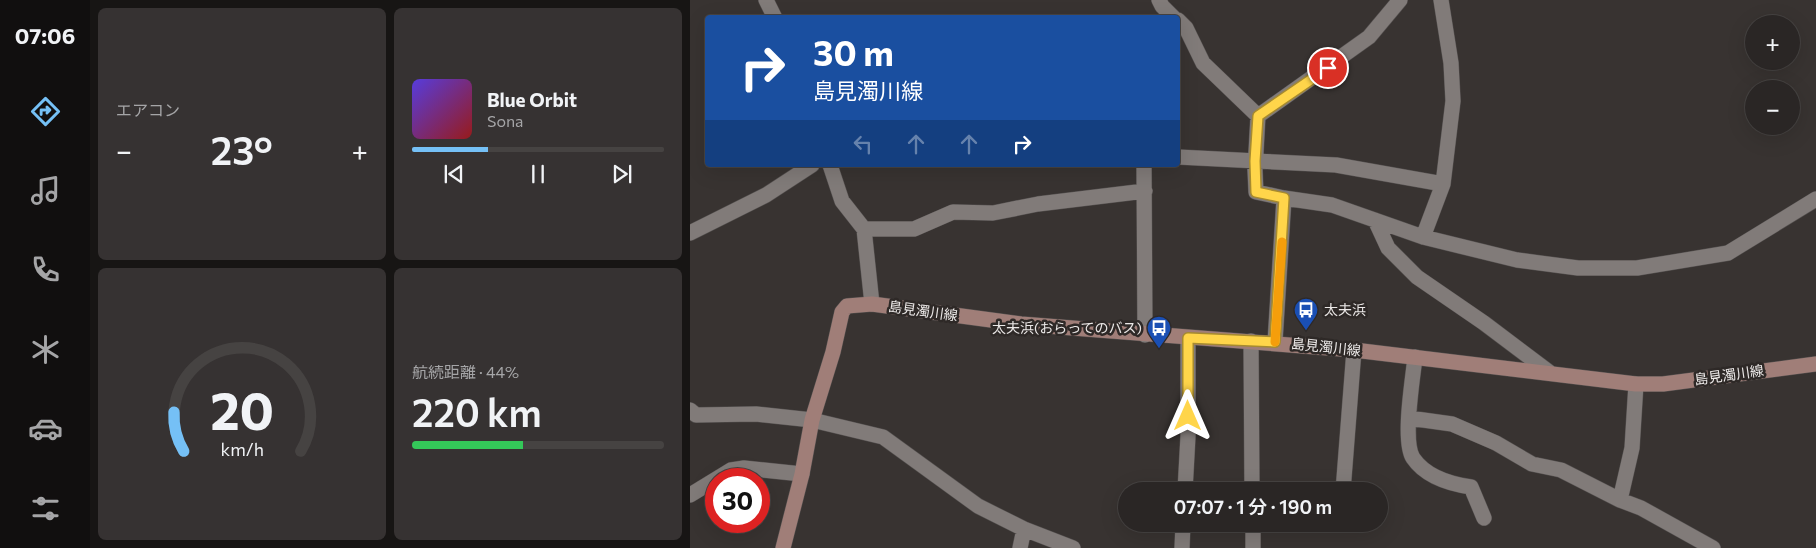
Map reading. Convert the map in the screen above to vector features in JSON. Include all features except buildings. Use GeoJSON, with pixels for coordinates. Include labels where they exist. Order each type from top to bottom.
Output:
{"type":"FeatureCollection","features":[{"type":"Feature","properties":{"kind":"main road","name":"島見濁川線"},"geometry":{"type":"LineString","coordinates":[[784,548],[802,474],[812,420],[833,352],[842,312],[848,306],[872,304],[1021,324],[1145,335],[1275,342],[1549,372],[1636,384],[1663,384],[1816,364]]}},
{"type":"Feature","properties":{"kind":"street"},"geometry":{"type":"LineString","coordinates":[[766,0],[774,15]]}},
{"type":"Feature","properties":{"kind":"street"},"geometry":{"type":"LineString","coordinates":[[1258,116],[1369,37],[1400,0]]}},
{"type":"Feature","properties":{"kind":"street"},"geometry":{"type":"LineString","coordinates":[[1424,237],[1442,184],[1453,101],[1451,62],[1441,0]]}},
{"type":"Feature","properties":{"kind":"street"},"geometry":{"type":"LineString","coordinates":[[1180,22],[1186,28],[1203,63],[1258,116],[1255,161],[1256,192],[1332,205],[1424,237],[1517,260],[1578,268],[1637,268],[1728,253],[1816,199]]}},
{"type":"Feature","properties":{"kind":"street"},"geometry":{"type":"LineString","coordinates":[[1180,158],[1336,165],[1442,184]]}},
{"type":"Feature","properties":{"kind":"street"},"geometry":{"type":"LineString","coordinates":[[690,233],[766,195],[809,167]]}},
{"type":"Feature","properties":{"kind":"street"},"geometry":{"type":"LineString","coordinates":[[831,167],[842,201],[864,229],[872,304]]}},
{"type":"Feature","properties":{"kind":"street"},"geometry":{"type":"LineString","coordinates":[[1144,167],[1145,335]]}},
{"type":"Feature","properties":{"kind":"street"},"geometry":{"type":"LineString","coordinates":[[864,229],[914,229],[953,212],[993,213],[1038,204],[1145,191]]}},
{"type":"Feature","properties":{"kind":"street"},"geometry":{"type":"LineString","coordinates":[[1275,342],[1284,198]]}},
{"type":"Feature","properties":{"kind":"street"},"geometry":{"type":"LineString","coordinates":[[1375,220],[1388,248],[1417,277],[1484,323],[1549,372]]}},
{"type":"Feature","properties":{"kind":"street"},"geometry":{"type":"LineString","coordinates":[[1185,482],[1188,436],[1188,338]]}},
{"type":"Feature","properties":{"kind":"street"},"geometry":{"type":"LineString","coordinates":[[1251,341],[1252,482]]}},
{"type":"Feature","properties":{"kind":"street"},"geometry":{"type":"LineString","coordinates":[[1345,482],[1354,350]]}},
{"type":"Feature","properties":{"kind":"street"},"geometry":{"type":"LineString","coordinates":[[1415,357],[1408,430],[1412,457],[1429,473],[1451,484],[1470,487],[1484,518]]}},
{"type":"Feature","properties":{"kind":"street"},"geometry":{"type":"LineString","coordinates":[[1620,500],[1632,448],[1636,384]]}},
{"type":"Feature","properties":{"kind":"street"},"geometry":{"type":"LineString","coordinates":[[690,410],[696,415],[756,414],[812,420],[883,437],[978,506],[1024,530],[1073,548]]}},
{"type":"Feature","properties":{"kind":"street"},"geometry":{"type":"LineString","coordinates":[[1409,418],[1452,424],[1496,444],[1532,464],[1561,470],[1620,500],[1641,508],[1714,548]]}},
{"type":"Feature","properties":{"kind":"street"},"geometry":{"type":"LineString","coordinates":[[690,496],[731,470],[744,468],[802,474]]}},
{"type":"Feature","properties":{"kind":"street"},"geometry":{"type":"LineString","coordinates":[[1020,548],[1024,530]]}},
{"type":"Feature","properties":{"kind":"street"},"geometry":{"type":"LineString","coordinates":[[1182,548],[1183,532]]}},
{"type":"Feature","properties":{"kind":"street"},"geometry":{"type":"LineString","coordinates":[[1253,532],[1253,548]]}},
{"type":"Feature","properties":{"kind":"slow traffic"},"geometry":{"type":"LineString","coordinates":[[1275,342],[1282,242]]}},
{"type":"Feature","properties":{"kind":"place","name":"太夫浜"},"geometry":{"type":"Point","coordinates":[1306,331]}},
{"type":"Feature","properties":{"kind":"place","name":"太夫浜(おらってのバス)"},"geometry":{"type":"Point","coordinates":[1159,349]}},
{"type":"Feature","properties":{"kind":"route"},"geometry":{"type":"LineString","coordinates":[[1188,416],[1188,338],[1275,342],[1284,198],[1256,192],[1255,161],[1258,116],[1328,68]]}}]}
